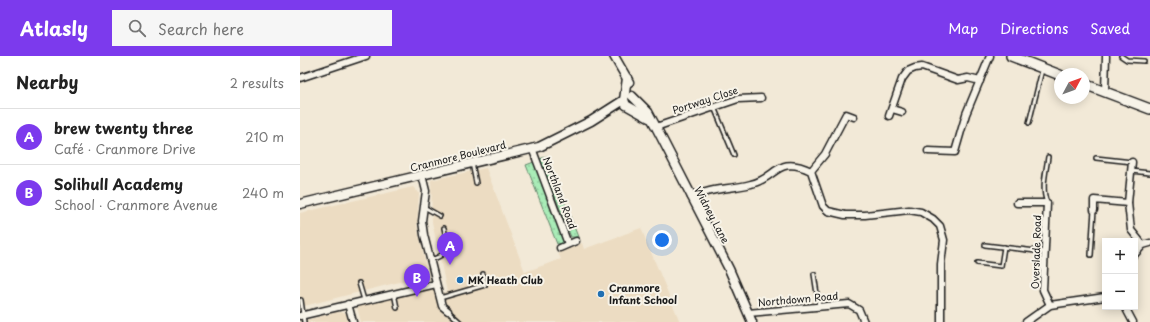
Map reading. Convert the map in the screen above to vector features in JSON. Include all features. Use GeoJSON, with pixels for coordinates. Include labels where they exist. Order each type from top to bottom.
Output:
{"type":"FeatureCollection","features":[{"type":"Feature","properties":{"kind":"main road"},"geometry":{"type":"LineString","coordinates":[[1012,56],[1054,73]]}},
{"type":"Feature","properties":{"kind":"main road"},"geometry":{"type":"LineString","coordinates":[[1090,86],[1150,109]]}},
{"type":"Feature","properties":{"kind":"street"},"geometry":{"type":"LineString","coordinates":[[300,78],[366,56]]}},
{"type":"Feature","properties":{"kind":"street","name":"Widney Lane"},"geometry":{"type":"LineString","coordinates":[[614,56],[631,88],[629,101],[645,109],[656,127],[729,269],[752,322]]}},
{"type":"Feature","properties":{"kind":"street"},"geometry":{"type":"LineString","coordinates":[[928,151],[955,152],[966,114],[990,56]]}},
{"type":"Feature","properties":{"kind":"street"},"geometry":{"type":"LineString","coordinates":[[1105,92],[1106,56]]}},
{"type":"Feature","properties":{"kind":"street"},"geometry":{"type":"LineString","coordinates":[[890,116],[902,79],[908,71],[915,68],[922,68],[958,80],[968,78],[980,81]]}},
{"type":"Feature","properties":{"kind":"street","name":"Portway Close"},"geometry":{"type":"LineString","coordinates":[[656,127],[713,106],[738,99],[761,98]]}},
{"type":"Feature","properties":{"kind":"street","name":"Cranmore Boulevard"},"geometry":{"type":"LineString","coordinates":[[300,204],[532,148],[549,142],[629,101]]}},
{"type":"Feature","properties":{"kind":"street"},"geometry":{"type":"LineString","coordinates":[[892,109],[902,112]]}},
{"type":"Feature","properties":{"kind":"street"},"geometry":{"type":"LineString","coordinates":[[811,171],[826,154],[846,114],[854,116]]}},
{"type":"Feature","properties":{"kind":"street","name":"Northland Road"},"geometry":{"type":"LineString","coordinates":[[532,148],[568,244]]}},
{"type":"Feature","properties":{"kind":"street"},"geometry":{"type":"LineString","coordinates":[[1132,162],[1128,202],[1130,230],[1143,245]]}},
{"type":"Feature","properties":{"kind":"street"},"geometry":{"type":"LineString","coordinates":[[691,197],[706,190],[753,184],[780,167],[800,166],[811,171],[823,206],[828,211],[845,215],[865,215],[909,210],[921,212],[933,219],[940,226],[944,240],[941,264],[941,322]]}},
{"type":"Feature","properties":{"kind":"street"},"geometry":{"type":"LineString","coordinates":[[422,175],[426,191],[422,221],[442,306],[448,311]]}},
{"type":"Feature","properties":{"kind":"street"},"geometry":{"type":"LineString","coordinates":[[1094,210],[1094,200],[1128,202]]}},
{"type":"Feature","properties":{"kind":"street","name":"Overslade Road"},"geometry":{"type":"LineString","coordinates":[[1017,203],[1047,203],[1043,290],[1050,305]]}},
{"type":"Feature","properties":{"kind":"street","name":"Northland Road"},"geometry":{"type":"LineString","coordinates":[[560,248],[576,242]]}},
{"type":"Feature","properties":{"kind":"street"},"geometry":{"type":"LineString","coordinates":[[1138,251],[1143,245],[1150,243]]}},
{"type":"Feature","properties":{"kind":"street"},"geometry":{"type":"LineString","coordinates":[[302,318],[348,304],[436,284]]}},
{"type":"Feature","properties":{"kind":"street"},"geometry":{"type":"LineString","coordinates":[[1026,322],[1050,305],[1102,297]]}},
{"type":"Feature","properties":{"kind":"street"},"geometry":{"type":"LineString","coordinates":[[348,304],[353,322]]}},
{"type":"Feature","properties":{"kind":"street","name":"Northdown Road"},"geometry":{"type":"LineString","coordinates":[[748,314],[853,305],[859,310],[864,322]]}},
{"type":"Feature","properties":{"kind":"street"},"geometry":{"type":"LineString","coordinates":[[1127,310],[1133,322]]}},
{"type":"Feature","properties":{"kind":"lane"},"geometry":{"type":"LineString","coordinates":[[1121,56],[1127,60],[1144,61]]}},
{"type":"Feature","properties":{"kind":"lane"},"geometry":{"type":"LineString","coordinates":[[1029,123],[1035,91],[1043,68]]}},
{"type":"Feature","properties":{"kind":"lane"},"geometry":{"type":"LineString","coordinates":[[713,106],[734,155]]}},
{"type":"Feature","properties":{"kind":"lane"},"geometry":{"type":"LineString","coordinates":[[1047,203],[1044,196],[1048,157]]}},
{"type":"Feature","properties":{"kind":"lane"},"geometry":{"type":"LineString","coordinates":[[1096,158],[1132,162]]}},
{"type":"Feature","properties":{"kind":"lane"},"geometry":{"type":"LineString","coordinates":[[472,163],[476,183]]}},
{"type":"Feature","properties":{"kind":"lane"},"geometry":{"type":"LineString","coordinates":[[1131,171],[1150,173]]}},
{"type":"Feature","properties":{"kind":"lane"},"geometry":{"type":"LineString","coordinates":[[424,207],[440,216]]}},
{"type":"Feature","properties":{"kind":"lane"},"geometry":{"type":"LineString","coordinates":[[1091,255],[1094,210]]}},
{"type":"Feature","properties":{"kind":"lane"},"geometry":{"type":"LineString","coordinates":[[430,260],[438,258],[448,246],[444,228]]}},
{"type":"Feature","properties":{"kind":"lane"},"geometry":{"type":"LineString","coordinates":[[985,245],[1044,252]]}},
{"type":"Feature","properties":{"kind":"lane"},"geometry":{"type":"LineString","coordinates":[[977,262],[1001,266],[1004,247]]}},
{"type":"Feature","properties":{"kind":"lane"},"geometry":{"type":"LineString","coordinates":[[412,268],[418,288]]}},
{"type":"Feature","properties":{"kind":"lane"},"geometry":{"type":"LineString","coordinates":[[440,298],[485,286],[483,274]]}},
{"type":"Feature","properties":{"kind":"lane"},"geometry":{"type":"LineString","coordinates":[[814,274],[819,307]]}},
{"type":"Feature","properties":{"kind":"lane"},"geometry":{"type":"LineString","coordinates":[[359,283],[364,300]]}},
{"type":"Feature","properties":{"kind":"lane"},"geometry":{"type":"LineString","coordinates":[[394,293],[397,308]]}},
{"type":"Feature","properties":{"kind":"lane"},"geometry":{"type":"LineString","coordinates":[[301,300],[302,318]]}},
{"type":"Feature","properties":{"kind":"lane"},"geometry":{"type":"LineString","coordinates":[[448,311],[460,322]]}},
{"type":"Feature","properties":{"kind":"shaded area"},"geometry":{"type":"Polygon","coordinates":[[[486,168],[525,272],[561,259],[558,253],[582,243],[584,249],[641,228],[680,322],[361,322],[357,307],[435,287],[437,294],[447,292],[432,222],[431,180],[486,168]]]}},
{"type":"Feature","properties":{"kind":"shaded area"},"geometry":{"type":"Polygon","coordinates":[[[413,187],[419,193],[417,226],[427,271],[423,276],[300,307],[300,213],[413,187]]]}},
{"type":"Feature","properties":{"kind":"shaded area"},"geometry":{"type":"Polygon","coordinates":[[[337,312],[346,313],[348,322],[300,322],[337,312]]]}},
{"type":"Feature","properties":{"kind":"green space"},"geometry":{"type":"Polygon","coordinates":[[[547,156],[578,237],[571,237],[540,159],[547,156]]]}},
{"type":"Feature","properties":{"kind":"green space"},"geometry":{"type":"Polygon","coordinates":[[[534,162],[565,243],[557,244],[526,165],[534,162]]]}},
{"type":"Feature","properties":{"kind":"place","name":"brew twenty three"},"geometry":{"type":"Point","coordinates":[450,265]}},
{"type":"Feature","properties":{"kind":"place","name":"MK Heath Club"},"geometry":{"type":"Point","coordinates":[460,280]}},
{"type":"Feature","properties":{"kind":"place","name":"Cranmore Infant School"},"geometry":{"type":"Point","coordinates":[601,294]}},
{"type":"Feature","properties":{"kind":"place","name":"Solihull Academy"},"geometry":{"type":"Point","coordinates":[417,297]}}]}
